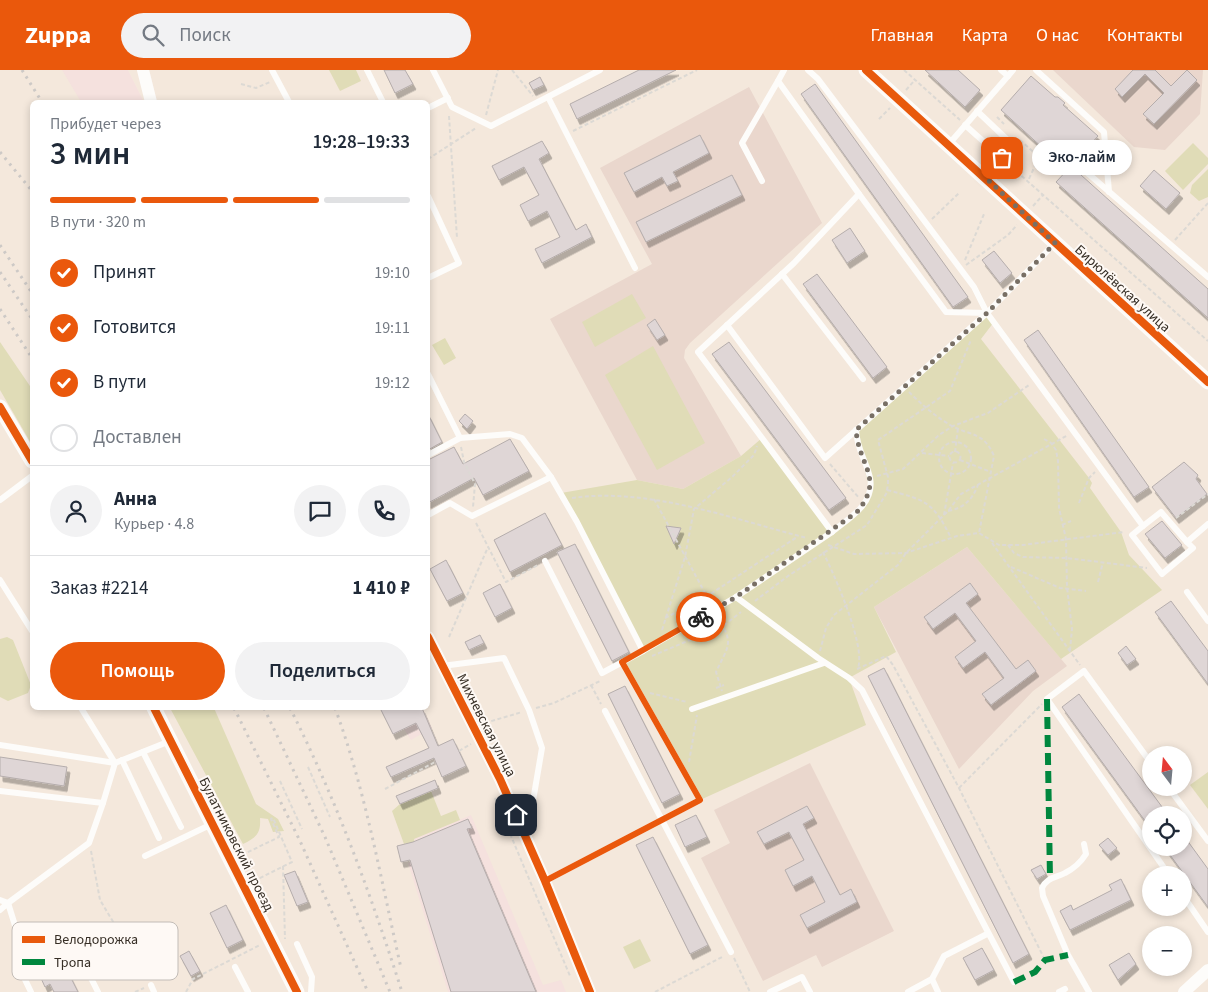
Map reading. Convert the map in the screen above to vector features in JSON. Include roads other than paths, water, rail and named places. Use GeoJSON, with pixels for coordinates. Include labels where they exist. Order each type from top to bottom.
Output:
{"type":"FeatureCollection","features":[{"type":"Feature","properties":{"kind":"street"},"geometry":{"type":"LineString","coordinates":[[143,70],[150,100]]}},
{"type":"Feature","properties":{"kind":"street","name":"Бирюлёвская улица"},"geometry":{"type":"LineString","coordinates":[[866,70],[1208,382]]}},
{"type":"Feature","properties":{"kind":"street"},"geometry":{"type":"LineString","coordinates":[[0,407],[30,458]]}},
{"type":"Feature","properties":{"kind":"street","name":"Михневская улица"},"geometry":{"type":"LineString","coordinates":[[430,641],[500,779],[527,838],[590,992]]}},
{"type":"Feature","properties":{"kind":"street","name":"Булатниковский проезд"},"geometry":{"type":"LineString","coordinates":[[155,710],[214,823],[297,992]]}},
{"type":"Feature","properties":{"kind":"street"},"geometry":{"type":"LineString","coordinates":[[1184,992],[1208,970]]}},
{"type":"Feature","properties":{"kind":"lane"},"geometry":{"type":"LineString","coordinates":[[272,70],[288,100]]}},
{"type":"Feature","properties":{"kind":"lane"},"geometry":{"type":"LineString","coordinates":[[367,70],[382,100]]}},
{"type":"Feature","properties":{"kind":"lane"},"geometry":{"type":"LineString","coordinates":[[433,70],[452,107],[491,126],[600,70]]}},
{"type":"Feature","properties":{"kind":"lane"},"geometry":{"type":"LineString","coordinates":[[762,181],[742,143],[784,70]]}},
{"type":"Feature","properties":{"kind":"lane"},"geometry":{"type":"LineString","coordinates":[[808,70],[818,79],[974,287],[987,313],[1143,526]]}},
{"type":"Feature","properties":{"kind":"lane"},"geometry":{"type":"LineString","coordinates":[[1001,70],[1008,76]]}},
{"type":"Feature","properties":{"kind":"lane"},"geometry":{"type":"LineString","coordinates":[[949,144],[1013,70]]}},
{"type":"Feature","properties":{"kind":"lane"},"geometry":{"type":"LineString","coordinates":[[1036,70],[1104,132],[1109,192]]}},
{"type":"Feature","properties":{"kind":"lane"},"geometry":{"type":"LineString","coordinates":[[778,81],[946,312],[987,313]]}},
{"type":"Feature","properties":{"kind":"lane"},"geometry":{"type":"LineString","coordinates":[[548,96],[635,268]]}},
{"type":"Feature","properties":{"kind":"lane"},"geometry":{"type":"LineString","coordinates":[[430,107],[448,98]]}},
{"type":"Feature","properties":{"kind":"lane"},"geometry":{"type":"LineString","coordinates":[[977,112],[1015,147]]}},
{"type":"Feature","properties":{"kind":"lane"},"geometry":{"type":"LineString","coordinates":[[965,126],[1002,158],[986,178]]}},
{"type":"Feature","properties":{"kind":"lane"},"geometry":{"type":"LineString","coordinates":[[1077,164],[1208,278]]}},
{"type":"Feature","properties":{"kind":"lane"},"geometry":{"type":"LineString","coordinates":[[832,532],[698,352],[782,274],[859,194]]}},
{"type":"Feature","properties":{"kind":"lane"},"geometry":{"type":"LineString","coordinates":[[430,200],[459,263],[430,277]]}},
{"type":"Feature","properties":{"kind":"lane"},"geometry":{"type":"LineString","coordinates":[[727,325],[825,458],[987,313],[1055,243]]}},
{"type":"Feature","properties":{"kind":"lane"},"geometry":{"type":"LineString","coordinates":[[782,274],[863,380]]}},
{"type":"Feature","properties":{"kind":"lane"},"geometry":{"type":"LineString","coordinates":[[430,378],[460,438]]}},
{"type":"Feature","properties":{"kind":"lane"},"geometry":{"type":"LineString","coordinates":[[545,562],[602,673],[736,597],[832,532],[864,503],[870,493],[870,478],[860,455],[856,430]]}},
{"type":"Feature","properties":{"kind":"lane"},"geometry":{"type":"LineString","coordinates":[[430,454],[460,438],[510,434],[522,438],[564,499],[643,651]]}},
{"type":"Feature","properties":{"kind":"lane"},"geometry":{"type":"LineString","coordinates":[[0,500],[30,478]]}},
{"type":"Feature","properties":{"kind":"lane"},"geometry":{"type":"LineString","coordinates":[[430,513],[450,503],[472,516],[551,478]]}},
{"type":"Feature","properties":{"kind":"lane"},"geometry":{"type":"LineString","coordinates":[[1161,512],[1193,548],[1162,574],[1132,535],[1143,526],[1161,512]]}},
{"type":"Feature","properties":{"kind":"lane"},"geometry":{"type":"LineString","coordinates":[[1187,542],[1208,524]]}},
{"type":"Feature","properties":{"kind":"lane"},"geometry":{"type":"LineString","coordinates":[[0,580],[30,628]]}},
{"type":"Feature","properties":{"kind":"lane"},"geometry":{"type":"LineString","coordinates":[[1187,592],[1208,622]]}},
{"type":"Feature","properties":{"kind":"lane"},"geometry":{"type":"LineString","coordinates":[[736,597],[824,663],[849,678],[851,682],[862,690],[987,934],[1014,982]]}},
{"type":"Feature","properties":{"kind":"lane"},"geometry":{"type":"LineString","coordinates":[[442,666],[504,658],[529,710],[542,748],[527,838]]}},
{"type":"Feature","properties":{"kind":"lane"},"geometry":{"type":"LineString","coordinates":[[545,881],[700,800],[622,662]]}},
{"type":"Feature","properties":{"kind":"lane"},"geometry":{"type":"LineString","coordinates":[[692,709],[824,663]]}},
{"type":"Feature","properties":{"kind":"lane"},"geometry":{"type":"LineString","coordinates":[[1142,751],[1084,670],[1047,699],[1163,866]]}},
{"type":"Feature","properties":{"kind":"lane"},"geometry":{"type":"LineString","coordinates":[[82,710],[119,761],[159,838]]}},
{"type":"Feature","properties":{"kind":"lane"},"geometry":{"type":"LineString","coordinates":[[605,711],[731,952]]}},
{"type":"Feature","properties":{"kind":"lane"},"geometry":{"type":"LineString","coordinates":[[0,744],[119,761],[170,741]]}},
{"type":"Feature","properties":{"kind":"lane"},"geometry":{"type":"LineString","coordinates":[[143,752],[181,827]]}},
{"type":"Feature","properties":{"kind":"lane"},"geometry":{"type":"LineString","coordinates":[[0,910],[90,843],[119,761]]}},
{"type":"Feature","properties":{"kind":"lane"},"geometry":{"type":"LineString","coordinates":[[0,791],[103,803]]}},
{"type":"Feature","properties":{"kind":"lane"},"geometry":{"type":"LineString","coordinates":[[1175,796],[1208,841]]}},
{"type":"Feature","properties":{"kind":"lane"},"geometry":{"type":"LineString","coordinates":[[145,856],[214,823]]}},
{"type":"Feature","properties":{"kind":"lane"},"geometry":{"type":"LineString","coordinates":[[1084,844],[1086,854],[1081,862],[1065,873],[1050,878],[1042,888],[1043,896],[1068,955],[1089,992]]}},
{"type":"Feature","properties":{"kind":"lane"},"geometry":{"type":"LineString","coordinates":[[0,900],[8,903]]}},
{"type":"Feature","properties":{"kind":"lane"},"geometry":{"type":"LineString","coordinates":[[8,903],[14,922]]}},
{"type":"Feature","properties":{"kind":"lane"},"geometry":{"type":"LineString","coordinates":[[1192,909],[1208,932]]}},
{"type":"Feature","properties":{"kind":"lane"},"geometry":{"type":"LineString","coordinates":[[908,992],[932,979],[944,956],[987,934]]}},
{"type":"Feature","properties":{"kind":"lane"},"geometry":{"type":"LineString","coordinates":[[297,944],[312,977],[311,992]]}},
{"type":"Feature","properties":{"kind":"lane"},"geometry":{"type":"LineString","coordinates":[[235,967],[248,992]]}},
{"type":"Feature","properties":{"kind":"lane"},"geometry":{"type":"LineString","coordinates":[[770,992],[802,977],[810,992]]}},
{"type":"Feature","properties":{"kind":"lane"},"geometry":{"type":"LineString","coordinates":[[932,979],[938,992]]}},
{"type":"Feature","properties":{"kind":"lane"},"geometry":{"type":"LineString","coordinates":[[25,980],[31,992]]}},
{"type":"Feature","properties":{"kind":"lane"},"geometry":{"type":"LineString","coordinates":[[92,980],[98,992]]}},
{"type":"Feature","properties":{"kind":"lane"},"geometry":{"type":"LineString","coordinates":[[151,985],[154,992]]}},
{"type":"Feature","properties":{"kind":"railway"},"geometry":{"type":"LineString","coordinates":[[22,70],[41,100]]}},
{"type":"Feature","properties":{"kind":"railway"},"geometry":{"type":"LineString","coordinates":[[0,152],[30,189]]}},
{"type":"Feature","properties":{"kind":"railway"},"geometry":{"type":"LineString","coordinates":[[0,245],[30,290]]}},
{"type":"Feature","properties":{"kind":"railway"},"geometry":{"type":"LineString","coordinates":[[0,272],[30,316]]}},
{"type":"Feature","properties":{"kind":"railway"},"geometry":{"type":"LineString","coordinates":[[0,309],[30,355]]}},
{"type":"Feature","properties":{"kind":"railway"},"geometry":{"type":"LineString","coordinates":[[235,710],[300,841],[368,992]]}},
{"type":"Feature","properties":{"kind":"railway"},"geometry":{"type":"LineString","coordinates":[[265,710],[325,837],[390,992]]}},
{"type":"Feature","properties":{"kind":"railway"},"geometry":{"type":"LineString","coordinates":[[291,710],[323,777],[352,848],[402,992]]}},
{"type":"Feature","properties":{"kind":"railway"},"geometry":{"type":"LineString","coordinates":[[336,710],[356,772],[380,869],[401,968]]}},
{"type":"Feature","properties":{"kind":"place","name":"Эко-лайм"},"geometry":{"type":"Point","coordinates":[1002,158]}}]}
